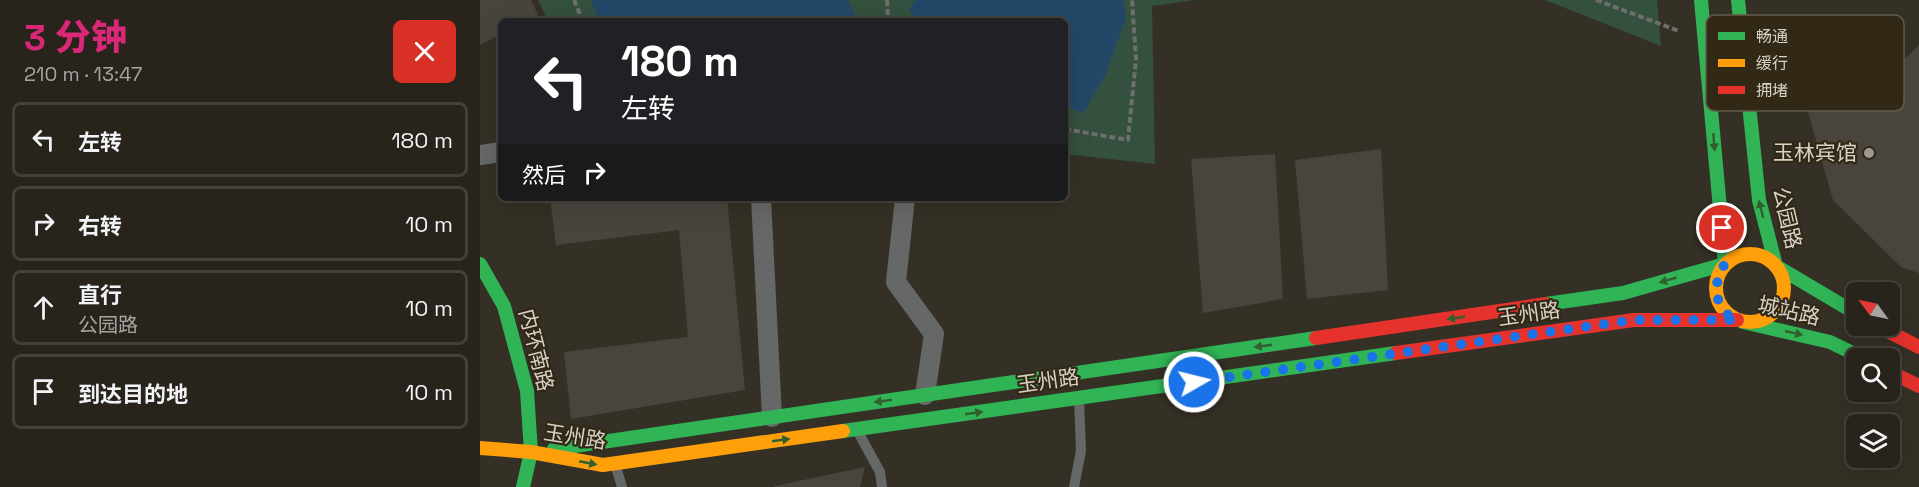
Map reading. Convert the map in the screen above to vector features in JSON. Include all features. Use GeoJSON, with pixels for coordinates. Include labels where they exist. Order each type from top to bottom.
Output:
{"type":"FeatureCollection","features":[{"type":"Feature","properties":{"kind":"main road"},"geometry":{"type":"LineString","coordinates":[[1701,0],[1706,51]]}},
{"type":"Feature","properties":{"kind":"main road","name":"公园路"},"geometry":{"type":"LineString","coordinates":[[1738,0],[1740,15]]}},
{"type":"Feature","properties":{"kind":"main road"},"geometry":{"type":"LineString","coordinates":[[1711,111],[1725,264]]}},
{"type":"Feature","properties":{"kind":"main road","name":"公园路"},"geometry":{"type":"LineString","coordinates":[[1750,111],[1759,200],[1776,266]]}},
{"type":"Feature","properties":{"kind":"main road"},"geometry":{"type":"LineString","coordinates":[[1745,254],[1768,258],[1776,266],[1783,277],[1785,289],[1776,310],[1758,322],[1737,320],[1727,314],[1716,296],[1718,274],[1725,264],[1745,254]]}},
{"type":"Feature","properties":{"kind":"main road","name":"内环南路"},"geometry":{"type":"LineString","coordinates":[[480,264],[504,306],[527,392],[531,452],[524,487]]}},
{"type":"Feature","properties":{"kind":"main road","name":"玉州路"},"geometry":{"type":"LineString","coordinates":[[531,452],[1623,293],[1725,264]]}},
{"type":"Feature","properties":{"kind":"main road","name":"城站路"},"geometry":{"type":"LineString","coordinates":[[1776,266],[1846,307]]}},
{"type":"Feature","properties":{"kind":"main road","name":"玉州路"},"geometry":{"type":"LineString","coordinates":[[531,452],[603,465],[615,464],[1634,320],[1737,320]]}},
{"type":"Feature","properties":{"kind":"main road","name":"城站路"},"geometry":{"type":"LineString","coordinates":[[1737,320],[1830,342],[1846,350]]}},
{"type":"Feature","properties":{"kind":"main road"},"geometry":{"type":"LineString","coordinates":[[1898,336],[1919,347]]}},
{"type":"Feature","properties":{"kind":"main road"},"geometry":{"type":"LineString","coordinates":[[1900,377],[1919,386]]}},
{"type":"Feature","properties":{"kind":"main road"},"geometry":{"type":"LineString","coordinates":[[480,448],[531,452]]}},
{"type":"Feature","properties":{"kind":"street"},"geometry":{"type":"LineString","coordinates":[[480,155],[498,152]]}},
{"type":"Feature","properties":{"kind":"street"},"geometry":{"type":"LineString","coordinates":[[761,201],[772,417]]}},
{"type":"Feature","properties":{"kind":"street"},"geometry":{"type":"LineString","coordinates":[[905,201],[896,282],[934,334],[925,395]]}},
{"type":"Feature","properties":{"kind":"lane"},"geometry":{"type":"LineString","coordinates":[[1074,487],[1081,451],[1079,398]]}},
{"type":"Feature","properties":{"kind":"lane"},"geometry":{"type":"LineString","coordinates":[[857,429],[880,472],[882,487]]}},
{"type":"Feature","properties":{"kind":"lane"},"geometry":{"type":"LineString","coordinates":[[615,464],[622,487]]}},
{"type":"Feature","properties":{"kind":"path"},"geometry":{"type":"LineString","coordinates":[[574,0],[582,18]]}},
{"type":"Feature","properties":{"kind":"path"},"geometry":{"type":"LineString","coordinates":[[887,0],[888,18]]}},
{"type":"Feature","properties":{"kind":"path"},"geometry":{"type":"LineString","coordinates":[[1068,130],[1128,140],[1136,59],[1132,0]]}},
{"type":"Feature","properties":{"kind":"path"},"geometry":{"type":"LineString","coordinates":[[1596,0],[1705,40]]}},
{"type":"Feature","properties":{"kind":"green space"},"geometry":{"type":"Polygon","coordinates":[[[538,0],[1195,0],[1152,6],[1155,164],[1068,154],[1068,18],[547,18],[538,0]]]}},
{"type":"Feature","properties":{"kind":"green space"},"geometry":{"type":"Polygon","coordinates":[[[1545,0],[1657,0],[1661,46],[1545,0]]]}},
{"type":"Feature","properties":{"kind":"water"},"geometry":{"type":"Polygon","coordinates":[[[591,0],[848,0],[856,18],[598,18],[591,0]]]}},
{"type":"Feature","properties":{"kind":"water"},"geometry":{"type":"Polygon","coordinates":[[[915,0],[1123,0],[1126,18],[1105,76],[1083,113],[1068,107],[1068,18],[914,18],[909,10],[915,0]]]}},
{"type":"Feature","properties":{"kind":"building"},"geometry":{"type":"Polygon","coordinates":[[[480,0],[531,0],[538,15],[532,18],[498,18],[498,36],[480,45],[480,0]]]}},
{"type":"Feature","properties":{"kind":"building","name":"玉林宾馆"},"geometry":{"type":"Polygon","coordinates":[[[1919,45],[1919,273],[1901,267],[1833,200],[1808,111],[1904,111],[1904,60],[1919,45]]]}},
{"type":"Feature","properties":{"kind":"building"},"geometry":{"type":"Polygon","coordinates":[[[1381,149],[1388,290],[1307,299],[1295,160],[1381,149]]]}},
{"type":"Feature","properties":{"kind":"building"},"geometry":{"type":"Polygon","coordinates":[[[1275,154],[1283,299],[1203,313],[1191,159],[1275,154]]]}},
{"type":"Feature","properties":{"kind":"building"},"geometry":{"type":"Polygon","coordinates":[[[550,201],[727,201],[745,390],[571,419],[564,352],[688,337],[679,230],[556,245],[550,201]]]}},
{"type":"Feature","properties":{"kind":"building"},"geometry":{"type":"Polygon","coordinates":[[[865,467],[860,487],[775,487],[775,486],[865,467]]]}},
{"type":"Feature","properties":{"kind":"traffic: fast"},"geometry":{"type":"LineString","coordinates":[[1701,0],[1706,55]]}},
{"type":"Feature","properties":{"kind":"traffic: fast"},"geometry":{"type":"LineString","coordinates":[[1738,0],[1740,15]]}},
{"type":"Feature","properties":{"kind":"traffic: fast"},"geometry":{"type":"LineString","coordinates":[[1711,111],[1725,264]]}},
{"type":"Feature","properties":{"kind":"traffic: fast"},"geometry":{"type":"LineString","coordinates":[[1750,111],[1759,200],[1776,266],[1846,307]]}},
{"type":"Feature","properties":{"kind":"traffic: fast"},"geometry":{"type":"LineString","coordinates":[[480,264],[504,306],[527,391],[531,452],[523,487]]}},
{"type":"Feature","properties":{"kind":"traffic: fast"},"geometry":{"type":"LineString","coordinates":[[1546,304],[1623,293],[1725,264]]}},
{"type":"Feature","properties":{"kind":"traffic: fast"},"geometry":{"type":"LineString","coordinates":[[1743,322],[1830,342],[1846,350]]}},
{"type":"Feature","properties":{"kind":"traffic: fast"},"geometry":{"type":"LineString","coordinates":[[554,449],[1316,338]]}},
{"type":"Feature","properties":{"kind":"traffic: fast"},"geometry":{"type":"LineString","coordinates":[[843,431],[1396,353]]}},
{"type":"Feature","properties":{"kind":"traffic: slow"},"geometry":{"type":"LineString","coordinates":[[1743,254],[1757,254],[1769,259],[1779,269],[1784,288],[1779,307],[1769,317],[1757,322],[1743,322],[1731,317],[1721,307],[1716,295],[1716,281],[1721,269],[1731,259],[1743,254]]}},
{"type":"Feature","properties":{"kind":"traffic: slow"},"geometry":{"type":"LineString","coordinates":[[480,448],[531,452],[603,465],[843,431]]}},
{"type":"Feature","properties":{"kind":"traffic: jam"},"geometry":{"type":"LineString","coordinates":[[1316,338],[1546,304]]}},
{"type":"Feature","properties":{"kind":"traffic: jam"},"geometry":{"type":"LineString","coordinates":[[1396,353],[1634,320],[1737,320]]}},
{"type":"Feature","properties":{"kind":"traffic: jam"},"geometry":{"type":"LineString","coordinates":[[1898,336],[1919,347]]}},
{"type":"Feature","properties":{"kind":"traffic: jam"},"geometry":{"type":"LineString","coordinates":[[1900,377],[1919,386]]}},
{"type":"Feature","properties":{"kind":"place","name":"玉林宾馆"},"geometry":{"type":"Point","coordinates":[1869,153]}},
{"type":"Feature","properties":{"kind":"route"},"geometry":{"type":"LineString","coordinates":[[1194,382],[1634,320],[1737,320],[1727,314],[1720,306],[1716,296],[1715,285],[1718,274],[1725,264],[1722,228]]}}]}
